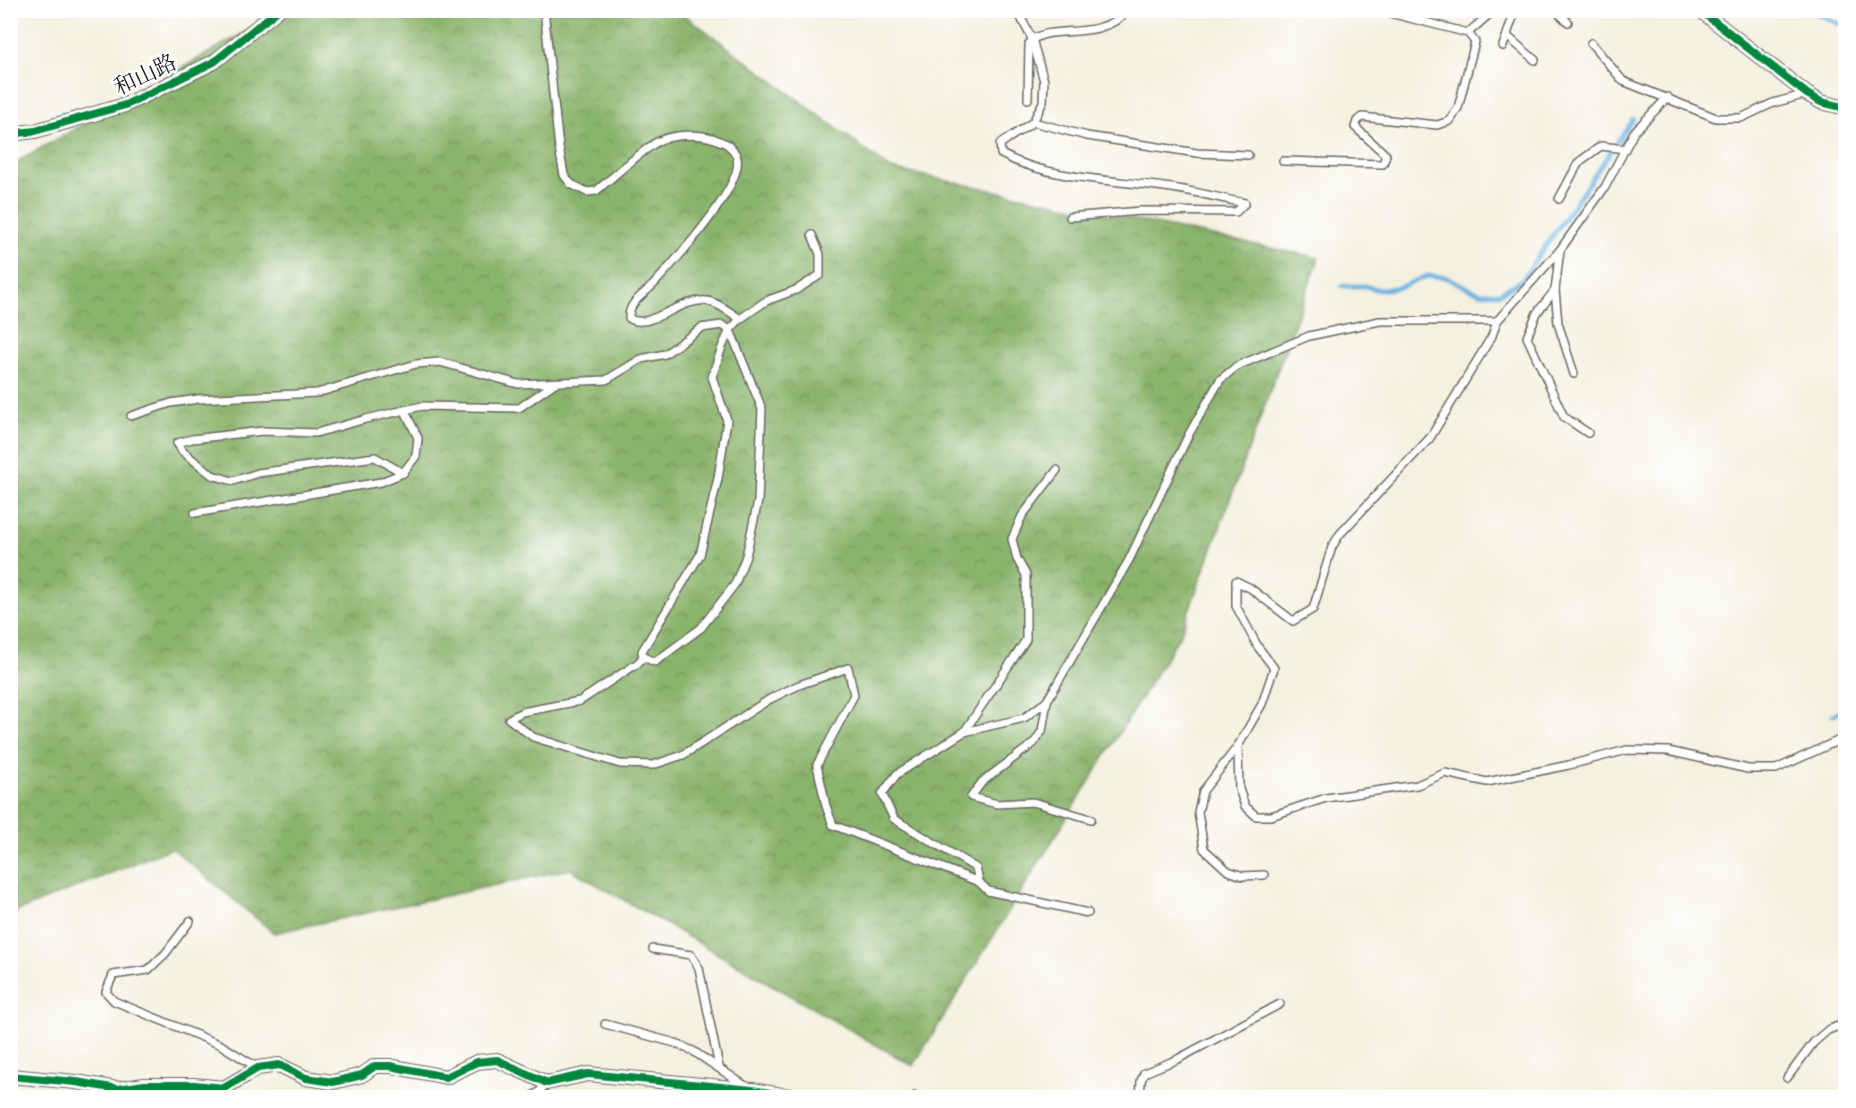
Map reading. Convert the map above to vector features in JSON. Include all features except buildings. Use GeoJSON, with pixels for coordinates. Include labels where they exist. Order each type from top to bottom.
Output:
{"type":"FeatureCollection","features":[{"type":"Feature","properties":{"kind":"street","name":"和山路"},"geometry":{"type":"LineString","coordinates":[[10,134],[35,130],[125,105],[214,62],[278,10]]}},
{"type":"Feature","properties":{"kind":"street"},"geometry":{"type":"LineString","coordinates":[[1700,10],[1807,94],[1821,102],[1845,108]]}},
{"type":"Feature","properties":{"kind":"street"},"geometry":{"type":"LineString","coordinates":[[10,1076],[76,1082],[118,1089],[144,1085],[194,1084],[220,1093],[258,1068],[279,1065],[306,1078],[333,1082],[362,1075],[375,1066],[390,1066],[446,1077],[477,1062],[497,1060],[547,1083],[588,1074],[752,1090],[801,1098]]}},
{"type":"Feature","properties":{"kind":"lane"},"geometry":{"type":"LineString","coordinates":[[544,10],[559,148],[564,175],[571,184],[587,192],[596,190],[659,141],[689,135],[706,135],[730,146],[738,158],[737,172],[707,222],[652,286],[632,304],[628,311],[628,318],[634,322],[644,322],[689,302],[705,301],[713,303],[740,319]]}},
{"type":"Feature","properties":{"kind":"lane"},"geometry":{"type":"LineString","coordinates":[[1017,10],[1032,39],[1044,81],[1043,102],[1034,122],[1000,144],[1001,154],[1017,163],[1064,174],[1167,187],[1245,203],[1236,212],[1141,211],[1070,218]]}},
{"type":"Feature","properties":{"kind":"lane"},"geometry":{"type":"LineString","coordinates":[[1028,99],[1029,44],[1032,39],[1043,34],[1093,31],[1105,28],[1117,21],[1128,10]]}},
{"type":"Feature","properties":{"kind":"lane"},"geometry":{"type":"LineString","coordinates":[[1468,33],[1494,10]]}},
{"type":"Feature","properties":{"kind":"lane"},"geometry":{"type":"LineString","coordinates":[[1503,46],[1513,17],[1507,10]]}},
{"type":"Feature","properties":{"kind":"lane"},"geometry":{"type":"LineString","coordinates":[[1555,10],[1568,22]]}},
{"type":"Feature","properties":{"kind":"lane"},"geometry":{"type":"LineString","coordinates":[[1283,161],[1383,164],[1386,155],[1355,127],[1356,121],[1362,117],[1437,125],[1450,122],[1458,108],[1475,42],[1468,33],[1382,11]]}},
{"type":"Feature","properties":{"kind":"lane"},"geometry":{"type":"LineString","coordinates":[[1507,36],[1535,60]]}},
{"type":"Feature","properties":{"kind":"lane"},"geometry":{"type":"LineString","coordinates":[[1591,43],[1623,81],[1716,118],[1741,118],[1773,103],[1807,94]]}},
{"type":"Feature","properties":{"kind":"lane"},"geometry":{"type":"LineString","coordinates":[[1264,875],[1243,876],[1228,871],[1204,849],[1198,812],[1203,792],[1238,746],[1262,704],[1274,668],[1258,647],[1236,606],[1236,581],[1250,588],[1293,621],[1313,609],[1332,547],[1340,534],[1430,438],[1492,336],[1497,321],[1560,250],[1605,187],[1634,132],[1668,97]]}},
{"type":"Feature","properties":{"kind":"lane"},"geometry":{"type":"LineString","coordinates":[[1034,122],[1088,136],[1186,152],[1248,155]]}},
{"type":"Feature","properties":{"kind":"lane"},"geometry":{"type":"LineString","coordinates":[[1559,199],[1579,162],[1601,146],[1625,149]]}},
{"type":"Feature","properties":{"kind":"lane"},"geometry":{"type":"LineString","coordinates":[[131,416],[171,403],[198,399],[317,393],[416,364],[440,362],[518,384],[606,380],[641,359],[665,354],[701,328],[722,325],[730,330],[762,409],[758,501],[746,556],[735,584],[701,628],[655,662],[644,657],[642,651],[700,555],[718,478],[727,420],[712,377],[722,347],[730,330],[740,319],[766,301],[796,290],[820,275],[820,254],[812,235]]}},
{"type":"Feature","properties":{"kind":"lane"},"geometry":{"type":"LineString","coordinates":[[1560,250],[1555,290],[1558,323],[1574,374]]}},
{"type":"Feature","properties":{"kind":"lane"},"geometry":{"type":"LineString","coordinates":[[1555,290],[1538,313],[1527,337],[1564,417],[1588,433]]}},
{"type":"Feature","properties":{"kind":"lane"},"geometry":{"type":"LineString","coordinates":[[1091,819],[1033,802],[997,804],[971,797],[982,782],[1034,743],[1042,731],[1047,701],[1129,560],[1189,434],[1220,380],[1237,366],[1309,336],[1380,321],[1497,321]]}},
{"type":"Feature","properties":{"kind":"lane"},"geometry":{"type":"LineString","coordinates":[[403,473],[375,457],[258,473],[233,482],[212,475],[182,451],[177,443],[192,439],[263,431],[316,433],[422,406],[519,408],[555,383]]}},
{"type":"Feature","properties":{"kind":"lane"},"geometry":{"type":"LineString","coordinates":[[195,513],[381,482],[403,473],[416,456],[418,438],[404,409]]}},
{"type":"Feature","properties":{"kind":"lane"},"geometry":{"type":"LineString","coordinates":[[963,732],[1026,640],[1026,574],[1017,559],[1012,539],[1022,516],[1057,470]]}},
{"type":"Feature","properties":{"kind":"lane"},"geometry":{"type":"LineString","coordinates":[[644,657],[580,701],[522,712],[509,719],[533,737],[620,764],[653,765],[683,755],[770,699],[799,685],[848,668],[854,695],[816,765],[833,825],[979,882],[988,891],[1088,913]]}},
{"type":"Feature","properties":{"kind":"lane"},"geometry":{"type":"LineString","coordinates":[[979,882],[976,868],[894,819],[882,794],[897,774],[963,732],[1024,718],[1047,701]]}},
{"type":"Feature","properties":{"kind":"lane"},"geometry":{"type":"LineString","coordinates":[[1238,746],[1239,789],[1245,806],[1256,816],[1271,816],[1326,798],[1417,785],[1444,773],[1487,782],[1627,750],[1668,751],[1748,769],[1776,769],[1845,737]]}},
{"type":"Feature","properties":{"kind":"lane"},"geometry":{"type":"LineString","coordinates":[[190,921],[165,954],[148,970],[113,975],[106,992],[114,1001],[221,1045],[258,1068]]}},
{"type":"Feature","properties":{"kind":"lane"},"geometry":{"type":"LineString","coordinates":[[653,949],[691,955],[699,968],[719,1067]]}},
{"type":"Feature","properties":{"kind":"lane"},"geometry":{"type":"LineString","coordinates":[[1140,1098],[1140,1082],[1144,1073],[1178,1059],[1280,1004]]}},
{"type":"Feature","properties":{"kind":"lane"},"geometry":{"type":"LineString","coordinates":[[1787,1078],[1814,1042],[1828,1030],[1845,1023]]}},
{"type":"Feature","properties":{"kind":"lane"},"geometry":{"type":"LineString","coordinates":[[605,1024],[675,1043],[693,1051],[752,1090]]}},
{"type":"Feature","properties":{"kind":"lane"},"geometry":{"type":"LineString","coordinates":[[528,1098],[538,1093],[547,1083]]}},
{"type":"Feature","properties":{"kind":"lane"},"geometry":{"type":"LineString","coordinates":[[114,1098],[144,1085]]}},
{"type":"Feature","properties":{"kind":"green space"},"geometry":{"type":"Polygon","coordinates":[[[282,11],[679,11],[891,169],[1319,258],[1180,635],[913,1066],[570,869],[274,933],[172,848],[11,914],[10,166],[282,11]]]}},
{"type":"Feature","properties":{"kind":"waterway"},"geometry":{"type":"LineString","coordinates":[[1809,10],[1846,27]]}},
{"type":"Feature","properties":{"kind":"waterway"},"geometry":{"type":"LineString","coordinates":[[1342,286],[1365,286],[1380,290],[1400,287],[1427,276],[1445,277],[1479,293],[1500,293],[1522,280],[1633,119]]}},
{"type":"Feature","properties":{"kind":"waterway"},"geometry":{"type":"LineString","coordinates":[[1833,715],[1846,708]]}},
{"type":"Feature","properties":{"kind":"cycle path"},"geometry":{"type":"LineString","coordinates":[[10,134],[35,131],[125,105],[214,62],[278,10]]}},
{"type":"Feature","properties":{"kind":"cycle path"},"geometry":{"type":"LineString","coordinates":[[1700,10],[1807,94],[1821,102],[1846,108]]}},
{"type":"Feature","properties":{"kind":"cycle path"},"geometry":{"type":"LineString","coordinates":[[10,1076],[76,1082],[118,1089],[144,1085],[194,1085],[224,1088],[258,1068],[279,1065],[306,1078],[333,1082],[362,1075],[375,1066],[390,1066],[446,1077],[477,1062],[497,1060],[547,1083],[588,1074],[752,1090],[801,1098]]}}]}
